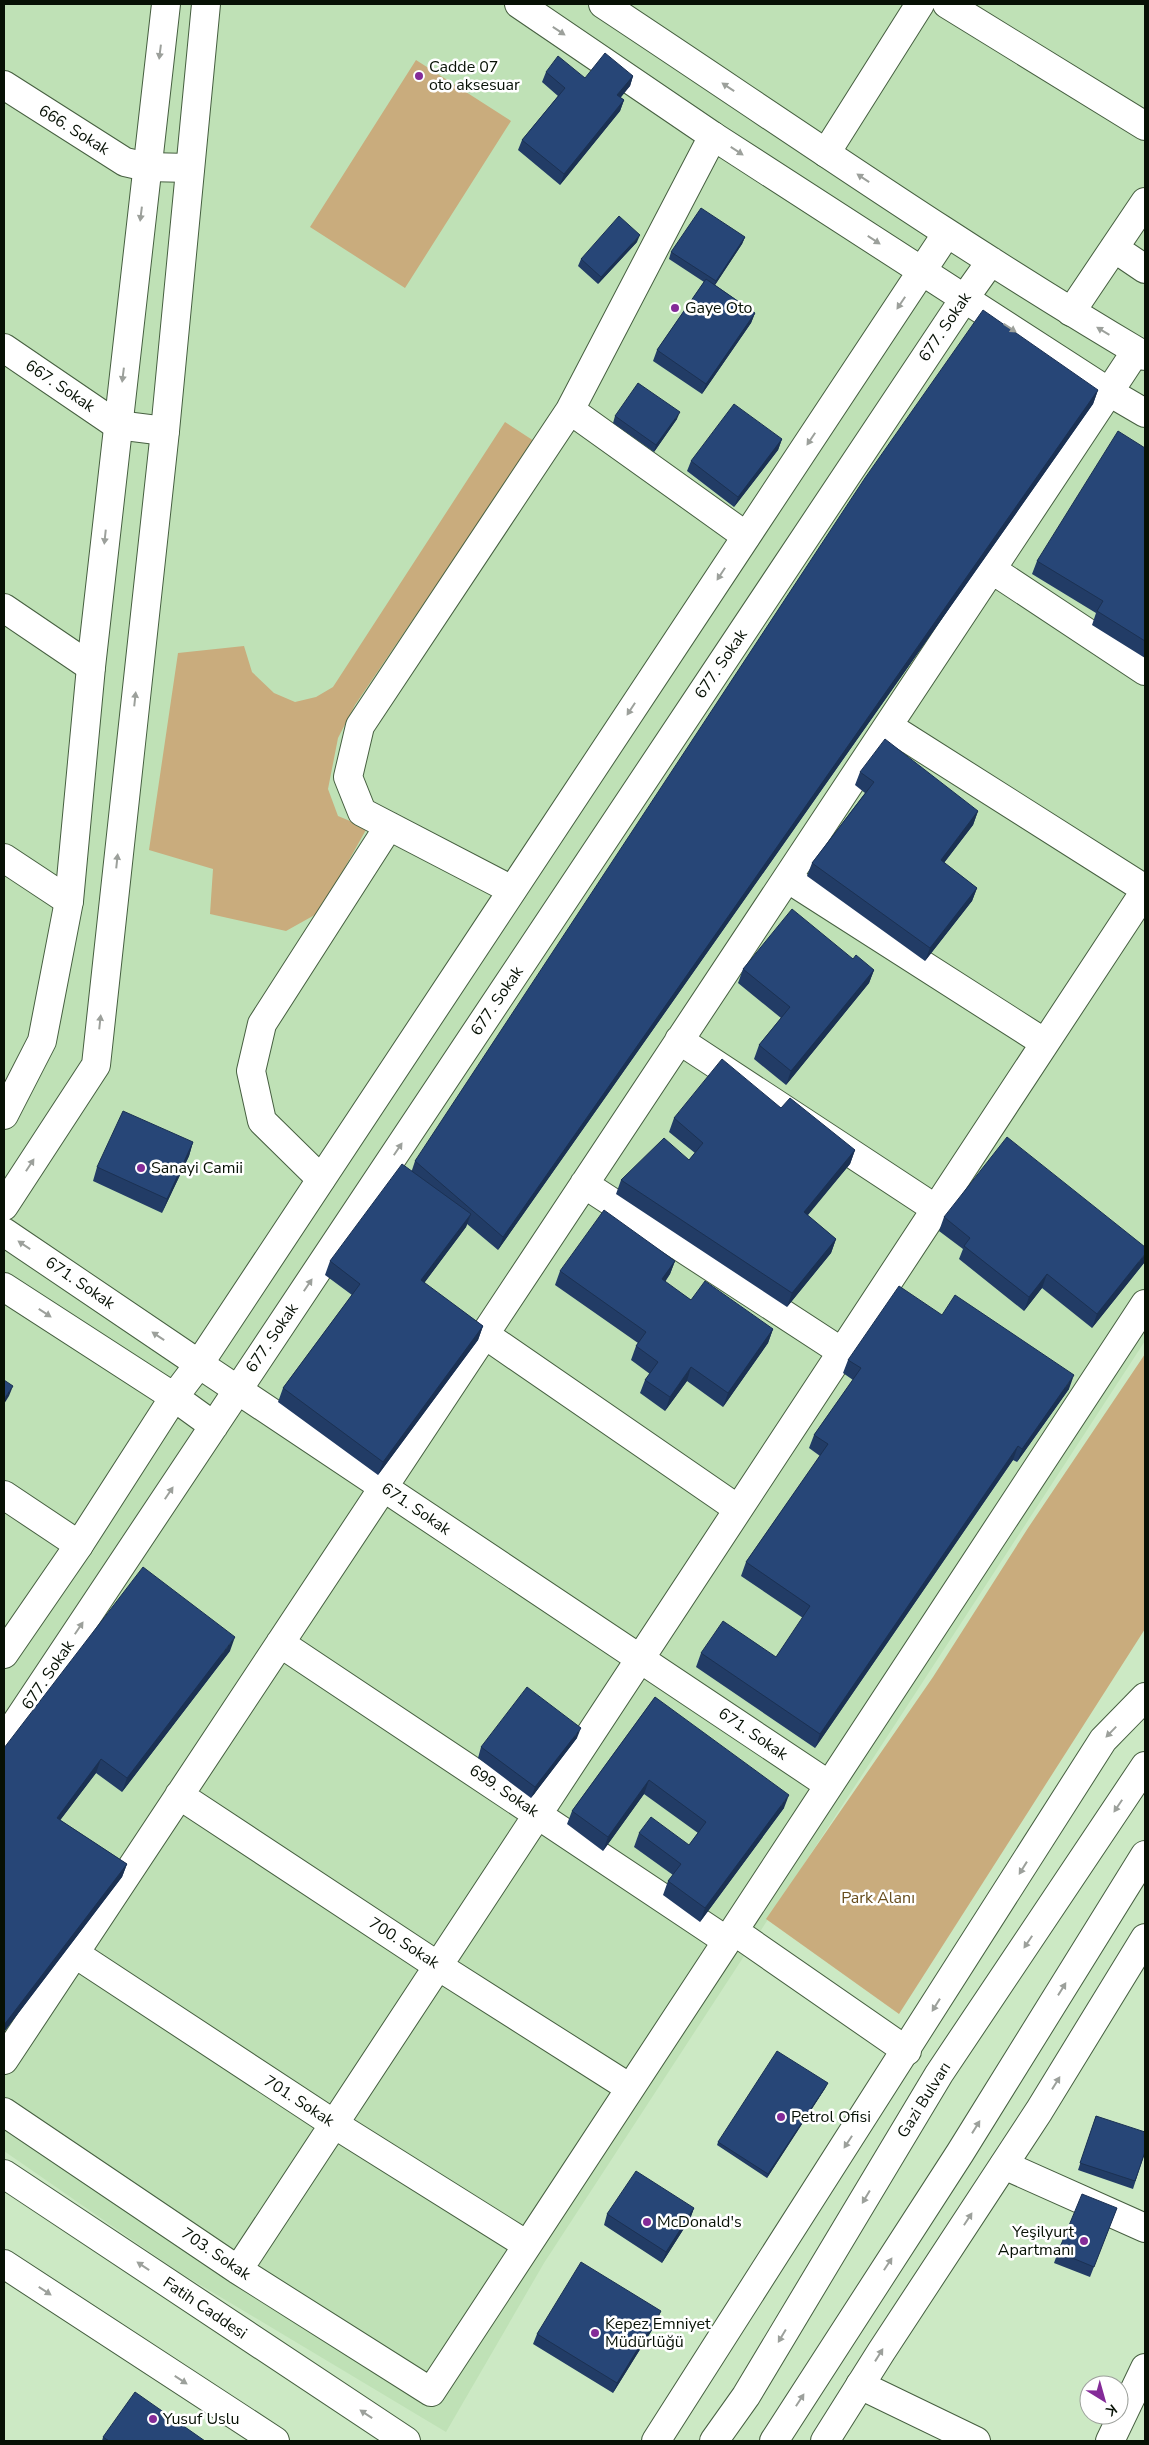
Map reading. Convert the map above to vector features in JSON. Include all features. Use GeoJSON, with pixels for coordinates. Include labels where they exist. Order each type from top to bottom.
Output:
{"type":"FeatureCollection","features":[{"type":"Feature","properties":{"kind":"main road"},"geometry":{"type":"LineString","coordinates":[[4,1113],[42,1041],[69,901],[91,667],[117,425],[166,4]]}},
{"type":"Feature","properties":{"kind":"main road"},"geometry":{"type":"LineString","coordinates":[[4,1206],[96,1066],[165,431],[206,4]]}},
{"type":"Feature","properties":{"kind":"main road"},"geometry":{"type":"LineString","coordinates":[[519,4],[714,136],[964,299],[1145,413]]}},
{"type":"Feature","properties":{"kind":"main road"},"geometry":{"type":"LineString","coordinates":[[4,2060],[991,569],[1109,392],[1141,354],[947,234],[603,4]]}},
{"type":"Feature","properties":{"kind":"main road"},"geometry":{"type":"LineString","coordinates":[[826,153],[920,4]]}},
{"type":"Feature","properties":{"kind":"main road"},"geometry":{"type":"LineString","coordinates":[[947,4],[1145,126]]}},
{"type":"Feature","properties":{"kind":"main road","name":"666. Sokak"},"geometry":{"type":"LineString","coordinates":[[4,85],[125,162],[147,166],[190,168]]}},
{"type":"Feature","properties":{"kind":"main road"},"geometry":{"type":"LineString","coordinates":[[512,890],[362,812],[348,777],[360,726],[570,410],[714,136]]}},
{"type":"Feature","properties":{"kind":"main road"},"geometry":{"type":"LineString","coordinates":[[1071,312],[1145,202]]}},
{"type":"Feature","properties":{"kind":"main road"},"geometry":{"type":"LineString","coordinates":[[4,1654],[79,1544],[174,1397],[199,1364],[947,234]]}},
{"type":"Feature","properties":{"kind":"main road"},"geometry":{"type":"LineString","coordinates":[[1114,248],[1145,269]]}},
{"type":"Feature","properties":{"kind":"main road","name":"677. Sokak"},"geometry":{"type":"LineString","coordinates":[[4,1741],[991,261]]}},
{"type":"Feature","properties":{"kind":"main road","name":"667. Sokak"},"geometry":{"type":"LineString","coordinates":[[4,348],[117,425]]}},
{"type":"Feature","properties":{"kind":"main road"},"geometry":{"type":"LineString","coordinates":[[570,410],[746,536]]}},
{"type":"Feature","properties":{"kind":"main road"},"geometry":{"type":"LineString","coordinates":[[117,425],[165,431]]}},
{"type":"Feature","properties":{"kind":"main road"},"geometry":{"type":"LineString","coordinates":[[991,569],[1145,671]]}},
{"type":"Feature","properties":{"kind":"main road"},"geometry":{"type":"LineString","coordinates":[[4,608],[91,667]]}},
{"type":"Feature","properties":{"kind":"main road"},"geometry":{"type":"LineString","coordinates":[[238,2270],[1145,890],[888,726]]}},
{"type":"Feature","properties":{"kind":"main road"},"geometry":{"type":"LineString","coordinates":[[321,1178],[262,1121],[251,1072],[262,1024],[390,826]]}},
{"type":"Feature","properties":{"kind":"main road"},"geometry":{"type":"LineString","coordinates":[[4,858],[69,901]]}},
{"type":"Feature","properties":{"kind":"main road"},"geometry":{"type":"LineString","coordinates":[[787,878],[1045,1044]]}},
{"type":"Feature","properties":{"kind":"main road"},"geometry":{"type":"LineString","coordinates":[[679,1040],[936,1209]]}},
{"type":"Feature","properties":{"kind":"main road"},"geometry":{"type":"LineString","coordinates":[[584,1184],[842,1352]]}},
{"type":"Feature","properties":{"kind":"main road","name":"671. Sokak"},"geometry":{"type":"LineString","coordinates":[[4,1232],[829,1785]]}},
{"type":"Feature","properties":{"kind":"main road"},"geometry":{"type":"LineString","coordinates":[[4,1287],[174,1397],[214,1426]]}},
{"type":"Feature","properties":{"kind":"main road"},"geometry":{"type":"LineString","coordinates":[[527,2245],[1145,1304]]}},
{"type":"Feature","properties":{"kind":"main road"},"geometry":{"type":"LineString","coordinates":[[484,1334],[738,1509]]}},
{"type":"Feature","properties":{"kind":"main road"},"geometry":{"type":"LineString","coordinates":[[4,1495],[79,1544]]}},
{"type":"Feature","properties":{"kind":"main road","name":"699. Sokak"},"geometry":{"type":"LineString","coordinates":[[280,1642],[538,1813],[907,2051]]}},
{"type":"Feature","properties":{"kind":"main road"},"geometry":{"type":"LineString","coordinates":[[656,2440],[907,2051],[1103,1740],[1145,1697]]}},
{"type":"Feature","properties":{"kind":"main road","name":"Gazi Bulvarı"},"geometry":{"type":"LineString","coordinates":[[714,2441],[746,2396],[940,2074],[1145,1766]]}},
{"type":"Feature","properties":{"kind":"main road","name":"700. Sokak"},"geometry":{"type":"LineString","coordinates":[[179,1795],[438,1966],[630,2088]]}},
{"type":"Feature","properties":{"kind":"main road"},"geometry":{"type":"LineString","coordinates":[[774,2441],[960,2153],[1145,1855]]}},
{"type":"Feature","properties":{"kind":"main road","name":"701. Sokak"},"geometry":{"type":"LineString","coordinates":[[74,1953],[334,2124],[527,2245]]}},
{"type":"Feature","properties":{"kind":"main road"},"geometry":{"type":"LineString","coordinates":[[825,2441],[1141,1954]]}},
{"type":"Feature","properties":{"kind":"main road","name":"703. Sokak"},"geometry":{"type":"LineString","coordinates":[[4,2112],[238,2270],[431,2392],[527,2245]]}},
{"type":"Feature","properties":{"kind":"main road"},"geometry":{"type":"LineString","coordinates":[[1004,2165],[1145,2228]]}},
{"type":"Feature","properties":{"kind":"main road","name":"Fatih Caddesi"},"geometry":{"type":"LineString","coordinates":[[4,2174],[406,2441]]}},
{"type":"Feature","properties":{"kind":"main road"},"geometry":{"type":"LineString","coordinates":[[4,2264],[275,2441]]}},
{"type":"Feature","properties":{"kind":"main road"},"geometry":{"type":"LineString","coordinates":[[1110,2441],[1145,2368]]}},
{"type":"Feature","properties":{"kind":"main road"},"geometry":{"type":"LineString","coordinates":[[860,2385],[976,2441]]}},
{"type":"Feature","properties":{"kind":"shaded area"},"geometry":{"type":"Polygon","coordinates":[[[4,4],[1145,4],[1145,1341],[544,2263],[446,2432],[177,2271],[4,2151],[4,4]]]}},
{"type":"Feature","properties":{"kind":"green space"},"geometry":{"type":"Polygon","coordinates":[[[416,60],[511,121],[405,288],[310,227],[416,60]]]}},
{"type":"Feature","properties":{"kind":"green space"},"geometry":{"type":"Polygon","coordinates":[[[505,422],[534,441],[355,705],[338,738],[328,789],[338,816],[367,828],[320,912],[286,931],[210,914],[213,869],[149,850],[178,653],[244,646],[252,672],[274,693],[295,702],[316,697],[333,687],[505,422]]]}},
{"type":"Feature","properties":{"kind":"green space","name":"Park Alanı"},"geometry":{"type":"Polygon","coordinates":[[[1145,1354],[1145,1629],[899,2014],[766,1919],[933,1677],[1028,1528],[1145,1354]]]}},
{"type":"Feature","properties":{"kind":"building"},"geometry":{"type":"Polygon","coordinates":[[[605,53],[633,76],[617,95],[624,100],[564,174],[522,140],[565,88],[546,72],[558,56],[585,78],[605,53]]]}},
{"type":"Feature","properties":{"kind":"building"},"geometry":{"type":"Polygon","coordinates":[[[701,208],[745,237],[716,281],[671,252],[701,208]]]}},
{"type":"Feature","properties":{"kind":"building"},"geometry":{"type":"Polygon","coordinates":[[[619,216],[640,235],[601,277],[581,259],[619,216]]]}},
{"type":"Feature","properties":{"kind":"building"},"geometry":{"type":"Polygon","coordinates":[[[706,279],[755,313],[706,384],[657,350],[706,279]]]}},
{"type":"Feature","properties":{"kind":"building"},"geometry":{"type":"Polygon","coordinates":[[[983,310],[1098,390],[503,1237],[415,1161],[865,478],[983,310]]]}},
{"type":"Feature","properties":{"kind":"building"},"geometry":{"type":"Polygon","coordinates":[[[638,383],[680,412],[656,445],[615,416],[638,383]]]}},
{"type":"Feature","properties":{"kind":"building"},"geometry":{"type":"Polygon","coordinates":[[[734,404],[782,439],[738,497],[691,461],[734,404]]]}},
{"type":"Feature","properties":{"kind":"building"},"geometry":{"type":"Polygon","coordinates":[[[1118,431],[1145,448],[1145,641],[1097,611],[1103,601],[1037,561],[1118,431]]]}},
{"type":"Feature","properties":{"kind":"building"},"geometry":{"type":"Polygon","coordinates":[[[885,739],[978,811],[941,860],[977,888],[930,948],[812,863],[874,782],[860,772],[885,739]]]}},
{"type":"Feature","properties":{"kind":"building"},"geometry":{"type":"Polygon","coordinates":[[[792,909],[853,959],[856,955],[874,970],[791,1071],[759,1045],[790,1007],[743,969],[792,909]]]}},
{"type":"Feature","properties":{"kind":"building"},"geometry":{"type":"Polygon","coordinates":[[[722,1059],[781,1108],[790,1098],[855,1150],[804,1212],[836,1239],[792,1293],[621,1180],[664,1138],[689,1160],[703,1143],[674,1118],[722,1059]]]}},
{"type":"Feature","properties":{"kind":"building","name":"Sanayi Camii"},"geometry":{"type":"Polygon","coordinates":[[[123,1111],[193,1142],[167,1199],[97,1167],[123,1111]]]}},
{"type":"Feature","properties":{"kind":"building"},"geometry":{"type":"Polygon","coordinates":[[[1007,1137],[1145,1247],[1145,1254],[1097,1314],[1047,1274],[1029,1297],[964,1246],[970,1238],[944,1217],[1007,1137]]]}},
{"type":"Feature","properties":{"kind":"building"},"geometry":{"type":"Polygon","coordinates":[[[402,1164],[471,1214],[421,1280],[483,1326],[383,1462],[283,1388],[360,1284],[330,1261],[402,1164]]]}},
{"type":"Feature","properties":{"kind":"building"},"geometry":{"type":"Polygon","coordinates":[[[604,1210],[675,1261],[662,1279],[691,1300],[705,1281],[773,1329],[728,1393],[691,1367],[670,1397],[645,1380],[658,1362],[636,1346],[646,1332],[560,1271],[604,1210]]]}},
{"type":"Feature","properties":{"kind":"building"},"geometry":{"type":"Polygon","coordinates":[[[899,1286],[942,1315],[955,1295],[1074,1375],[1022,1449],[1018,1446],[820,1734],[701,1653],[723,1621],[776,1657],[810,1606],[746,1562],[828,1444],[814,1435],[861,1368],[848,1360],[899,1286]]]}},
{"type":"Feature","properties":{"kind":"building"},"geometry":{"type":"Polygon","coordinates":[[[4,1380],[13,1386],[4,1399],[4,1380]]]}},
{"type":"Feature","properties":{"kind":"building"},"geometry":{"type":"Polygon","coordinates":[[[143,1567],[235,1637],[127,1778],[101,1759],[57,1818],[127,1864],[4,2025],[4,1748],[143,1567]]]}},
{"type":"Feature","properties":{"kind":"building"},"geometry":{"type":"Polygon","coordinates":[[[527,1687],[581,1728],[535,1787],[481,1747],[527,1687]]]}},
{"type":"Feature","properties":{"kind":"building"},"geometry":{"type":"Polygon","coordinates":[[[655,1697],[789,1795],[705,1908],[668,1881],[681,1864],[639,1833],[651,1817],[689,1845],[706,1822],[649,1780],[608,1837],[572,1811],[655,1697]]]}},
{"type":"Feature","properties":{"kind":"building"},"geometry":{"type":"Polygon","coordinates":[[[777,2051],[828,2083],[768,2174],[718,2142],[777,2051]]]}},
{"type":"Feature","properties":{"kind":"building"},"geometry":{"type":"Polygon","coordinates":[[[1096,2116],[1145,2132],[1145,2152],[1135,2181],[1080,2163],[1096,2116]]]}},
{"type":"Feature","properties":{"kind":"building","name":"McDonald's"},"geometry":{"type":"Polygon","coordinates":[[[636,2171],[694,2208],[666,2252],[607,2214],[636,2171]]]}},
{"type":"Feature","properties":{"kind":"building","name":"Yeşilyurt Apartmanı"},"geometry":{"type":"Polygon","coordinates":[[[1082,2194],[1117,2208],[1094,2267],[1058,2252],[1082,2194]]]}},
{"type":"Feature","properties":{"kind":"building","name":"Kepez Emniyet Müdürlüğü"},"geometry":{"type":"Polygon","coordinates":[[[581,2262],[661,2311],[617,2383],[537,2334],[581,2262]]]}},
{"type":"Feature","properties":{"kind":"building"},"geometry":{"type":"Polygon","coordinates":[[[135,2392],[205,2441],[109,2441],[103,2437],[135,2392]]]}},
{"type":"Feature","properties":{"kind":"place","name":"Cadde 07 oto aksesuar"},"geometry":{"type":"Point","coordinates":[419,76]}},
{"type":"Feature","properties":{"kind":"place","name":"Gaye Oto"},"geometry":{"type":"Point","coordinates":[675,308]}},
{"type":"Feature","properties":{"kind":"place","name":"Sanayi Camii"},"geometry":{"type":"Point","coordinates":[141,1168]}},
{"type":"Feature","properties":{"kind":"place","name":"Petrol Ofisi"},"geometry":{"type":"Point","coordinates":[781,2117]}},
{"type":"Feature","properties":{"kind":"place","name":"McDonald's"},"geometry":{"type":"Point","coordinates":[647,2222]}},
{"type":"Feature","properties":{"kind":"place","name":"Yeşilyurt Apartmanı"},"geometry":{"type":"Point","coordinates":[1084,2241]}},
{"type":"Feature","properties":{"kind":"place","name":"Kepez Emniyet Müdürlüğü"},"geometry":{"type":"Point","coordinates":[595,2333]}},
{"type":"Feature","properties":{"kind":"place","name":"Yusuf Uslu"},"geometry":{"type":"Point","coordinates":[153,2419]}}]}
